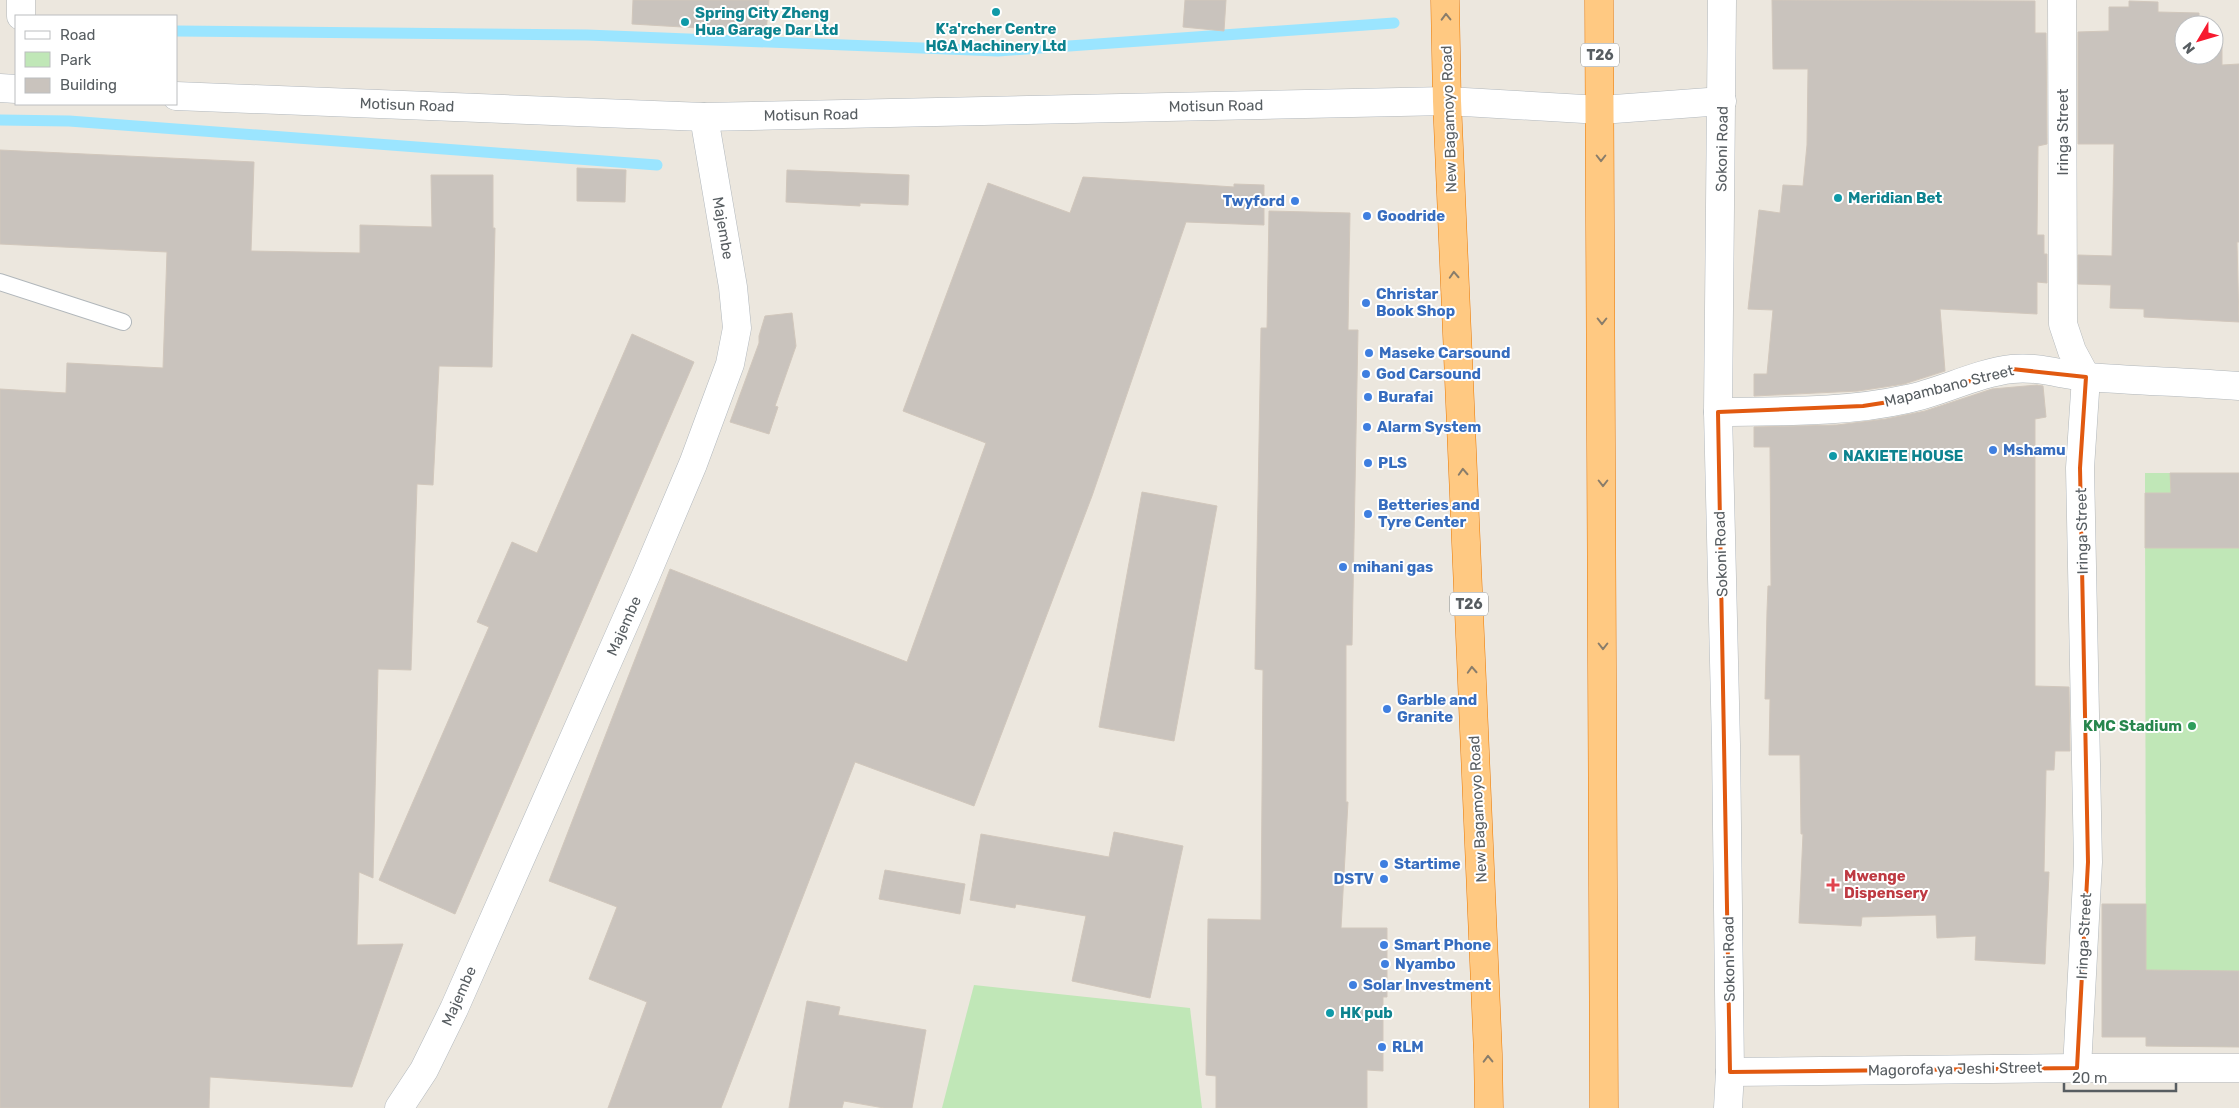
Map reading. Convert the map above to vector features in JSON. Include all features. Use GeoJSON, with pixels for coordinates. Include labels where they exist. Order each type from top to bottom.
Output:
{"type":"FeatureCollection","features":[{"type":"Feature","properties":{"kind":"highway","name":"New Bagamoyo Road"},"geometry":{"type":"LineString","coordinates":[[1446,0],[1447,101],[1488,1034],[1489,1108]]}},
{"type":"Feature","properties":{"kind":"highway","name":"T26"},"geometry":{"type":"LineString","coordinates":[[1599,0],[1601,110],[1604,1108]]}},
{"type":"Feature","properties":{"kind":"street"},"geometry":{"type":"LineString","coordinates":[[21,0],[21,15]]}},
{"type":"Feature","properties":{"kind":"street","name":"Sokoni Road"},"geometry":{"type":"LineString","coordinates":[[1722,0],[1718,412],[1726,744],[1730,1072],[1728,1108]]}},
{"type":"Feature","properties":{"kind":"street","name":"Iringa Street"},"geometry":{"type":"LineString","coordinates":[[2062,0],[2063,324],[2072,351],[2086,377],[2080,468],[2088,862],[2077,1068]]}},
{"type":"Feature","properties":{"kind":"street"},"geometry":{"type":"LineString","coordinates":[[0,88],[15,89]]}},
{"type":"Feature","properties":{"kind":"street","name":"Motisun Road"},"geometry":{"type":"LineString","coordinates":[[178,96],[704,117],[1447,101],[1601,110],[1722,101]]}},
{"type":"Feature","properties":{"kind":"street","name":"Majembe"},"geometry":{"type":"LineString","coordinates":[[399,1108],[424,1070],[454,1009],[646,575],[696,456],[730,364],[737,328],[734,295],[704,117]]}},
{"type":"Feature","properties":{"kind":"street","name":"Mapambano Street"},"geometry":{"type":"LineString","coordinates":[[1718,412],[1807,410],[1863,406],[1908,399],[1995,372],[2031,368],[2086,377],[2239,386]]}},
{"type":"Feature","properties":{"kind":"street","name":"Magorofa ya Jeshi Street"},"geometry":{"type":"LineString","coordinates":[[1730,1072],[2239,1068]]}},
{"type":"Feature","properties":{"kind":"lane"},"geometry":{"type":"LineString","coordinates":[[0,282],[123,322]]}},
{"type":"Feature","properties":{"kind":"highlighted area"},"geometry":{"type":"Polygon","coordinates":[[[2012,369],[2086,377],[2080,468],[2088,862],[2077,1068],[1730,1072],[1718,412],[1863,406],[1908,399],[2012,369]]]}},
{"type":"Feature","properties":{"kind":"green space","name":"KMC Stadium"},"geometry":{"type":"Polygon","coordinates":[[[2145,473],[2239,473],[2239,1047],[2146,1046],[2145,473]]]}},
{"type":"Feature","properties":{"kind":"green space"},"geometry":{"type":"Polygon","coordinates":[[[974,985],[1190,1008],[1202,1108],[942,1108],[974,985]]]}},
{"type":"Feature","properties":{"kind":"building"},"geometry":{"type":"Polygon","coordinates":[[[633,0],[769,0],[766,32],[632,24],[633,0]]]}},
{"type":"Feature","properties":{"kind":"building"},"geometry":{"type":"Polygon","coordinates":[[[1185,0],[1226,0],[1224,31],[1183,27],[1185,0]]]}},
{"type":"Feature","properties":{"kind":"building"},"geometry":{"type":"Polygon","coordinates":[[[1772,0],[2035,1],[2035,33],[2046,33],[2047,144],[2038,146],[2037,235],[2044,235],[2044,254],[2047,254],[2047,283],[2037,282],[2037,314],[1940,309],[1945,371],[1904,384],[1858,391],[1754,396],[1754,374],[1767,374],[1773,310],[1748,309],[1759,210],[1780,213],[1783,185],[1803,186],[1807,145],[1808,69],[1773,69],[1772,0]]]}},
{"type":"Feature","properties":{"kind":"building"},"geometry":{"type":"Polygon","coordinates":[[[2129,1],[2158,2],[2158,12],[2199,13],[2199,15],[2174,15],[2174,65],[2239,64],[2239,242],[2237,242],[2239,322],[2144,317],[2144,309],[2110,308],[2111,285],[2078,284],[2078,255],[2112,256],[2114,144],[2078,144],[2078,32],[2109,31],[2109,7],[2129,7],[2129,1]]]}},
{"type":"Feature","properties":{"kind":"building"},"geometry":{"type":"Polygon","coordinates":[[[0,150],[254,162],[251,251],[360,253],[360,225],[432,227],[431,175],[493,175],[493,228],[495,228],[492,367],[439,366],[433,485],[417,484],[411,670],[378,669],[373,878],[359,872],[357,945],[403,944],[352,1087],[210,1077],[209,1108],[0,1108],[0,389],[66,393],[67,363],[163,368],[167,252],[0,244],[0,150]]]}},
{"type":"Feature","properties":{"kind":"building"},"geometry":{"type":"Polygon","coordinates":[[[577,168],[626,170],[625,202],[577,201],[577,168]]]}},
{"type":"Feature","properties":{"kind":"building"},"geometry":{"type":"Polygon","coordinates":[[[787,170],[909,175],[908,205],[860,203],[860,206],[786,202],[787,170]]]}},
{"type":"Feature","properties":{"kind":"building"},"geometry":{"type":"Polygon","coordinates":[[[1083,177],[1234,187],[1234,184],[1264,185],[1264,225],[1186,222],[1092,496],[974,806],[855,762],[721,1108],[608,1108],[647,1002],[589,979],[617,907],[549,881],[670,569],[907,662],[986,443],[903,411],[988,183],[1070,213],[1083,177]]]}},
{"type":"Feature","properties":{"kind":"building"},"geometry":{"type":"Polygon","coordinates":[[[1269,211],[1350,213],[1348,330],[1358,330],[1352,645],[1346,645],[1346,802],[1348,802],[1341,928],[1387,928],[1387,997],[1383,997],[1383,1071],[1367,1070],[1367,1108],[1216,1108],[1216,1076],[1206,1075],[1208,919],[1261,920],[1263,670],[1255,669],[1261,328],[1267,328],[1269,211]]]}},
{"type":"Feature","properties":{"kind":"building"},"geometry":{"type":"Polygon","coordinates":[[[792,313],[796,346],[775,406],[778,407],[769,434],[730,422],[759,343],[759,336],[765,316],[792,313]]]}},
{"type":"Feature","properties":{"kind":"building"},"geometry":{"type":"Polygon","coordinates":[[[632,334],[694,362],[455,914],[379,880],[489,627],[477,622],[512,542],[537,553],[632,334]]]}},
{"type":"Feature","properties":{"kind":"building"},"geometry":{"type":"Polygon","coordinates":[[[2043,386],[2046,417],[2035,419],[2035,686],[2069,687],[2070,751],[2055,751],[2054,770],[2046,770],[2044,872],[2049,872],[2045,964],[1975,960],[1976,936],[1937,938],[1936,915],[1862,917],[1861,926],[1799,923],[1803,834],[1801,834],[1800,755],[1769,755],[1770,699],[1765,699],[1768,586],[1771,586],[1770,447],[1754,447],[1754,427],[1837,425],[1886,419],[1925,411],[1992,389],[2043,386]]]}},
{"type":"Feature","properties":{"kind":"building"},"geometry":{"type":"Polygon","coordinates":[[[2170,473],[2239,473],[2239,548],[2145,548],[2145,493],[2171,493],[2170,473]]]}},
{"type":"Feature","properties":{"kind":"building"},"geometry":{"type":"Polygon","coordinates":[[[1142,492],[1217,506],[1174,741],[1099,727],[1142,492]]]}},
{"type":"Feature","properties":{"kind":"building"},"geometry":{"type":"Polygon","coordinates":[[[1114,832],[1183,846],[1150,998],[1072,981],[1086,916],[1016,904],[1015,908],[970,900],[981,834],[1109,857],[1114,832]]]}},
{"type":"Feature","properties":{"kind":"building"},"geometry":{"type":"Polygon","coordinates":[[[885,870],[965,884],[960,914],[879,899],[885,870]]]}},
{"type":"Feature","properties":{"kind":"building"},"geometry":{"type":"Polygon","coordinates":[[[2102,904],[2146,904],[2146,970],[2239,971],[2239,1047],[2146,1046],[2146,1037],[2102,1037],[2102,904]]]}},
{"type":"Feature","properties":{"kind":"building"},"geometry":{"type":"Polygon","coordinates":[[[807,1001],[840,1007],[838,1015],[926,1030],[912,1108],[884,1108],[844,1101],[842,1108],[789,1108],[807,1001]]]}},
{"type":"Feature","properties":{"kind":"waterway"},"geometry":{"type":"LineString","coordinates":[[178,31],[587,35],[998,51],[1394,23]]}},
{"type":"Feature","properties":{"kind":"waterway"},"geometry":{"type":"LineString","coordinates":[[0,120],[69,121],[657,165]]}},
{"type":"Feature","properties":{"kind":"place","name":"K'a'rcher Centre HGA Machinery Ltd"},"geometry":{"type":"Point","coordinates":[996,12]}},
{"type":"Feature","properties":{"kind":"place","name":"Spring City Zheng Hua Garage Dar Ltd"},"geometry":{"type":"Point","coordinates":[685,22]}},
{"type":"Feature","properties":{"kind":"place","name":"Meridian Bet"},"geometry":{"type":"Point","coordinates":[1838,198]}},
{"type":"Feature","properties":{"kind":"place","name":"Twyford"},"geometry":{"type":"Point","coordinates":[1295,201]}},
{"type":"Feature","properties":{"kind":"place","name":"Goodride"},"geometry":{"type":"Point","coordinates":[1367,216]}},
{"type":"Feature","properties":{"kind":"place","name":"Christar Book Shop"},"geometry":{"type":"Point","coordinates":[1366,303]}},
{"type":"Feature","properties":{"kind":"place","name":"Maseke Carsound"},"geometry":{"type":"Point","coordinates":[1369,353]}},
{"type":"Feature","properties":{"kind":"place","name":"God Carsound"},"geometry":{"type":"Point","coordinates":[1366,374]}},
{"type":"Feature","properties":{"kind":"place","name":"Burafai"},"geometry":{"type":"Point","coordinates":[1368,397]}},
{"type":"Feature","properties":{"kind":"place","name":"Alarm System"},"geometry":{"type":"Point","coordinates":[1367,427]}},
{"type":"Feature","properties":{"kind":"place","name":"Mshamu"},"geometry":{"type":"Point","coordinates":[1993,450]}},
{"type":"Feature","properties":{"kind":"place","name":"NAKIETE HOUSE"},"geometry":{"type":"Point","coordinates":[1833,456]}},
{"type":"Feature","properties":{"kind":"place","name":"PLS"},"geometry":{"type":"Point","coordinates":[1368,463]}},
{"type":"Feature","properties":{"kind":"place","name":"Betteries and Tyre Center"},"geometry":{"type":"Point","coordinates":[1368,514]}},
{"type":"Feature","properties":{"kind":"place","name":"mihani gas"},"geometry":{"type":"Point","coordinates":[1343,567]}},
{"type":"Feature","properties":{"kind":"place","name":"Garble and Granite"},"geometry":{"type":"Point","coordinates":[1387,709]}},
{"type":"Feature","properties":{"kind":"place","name":"KMC Stadium"},"geometry":{"type":"Point","coordinates":[2192,726]}},
{"type":"Feature","properties":{"kind":"place","name":"Startime"},"geometry":{"type":"Point","coordinates":[1384,864]}},
{"type":"Feature","properties":{"kind":"place","name":"DSTV"},"geometry":{"type":"Point","coordinates":[1384,879]}},
{"type":"Feature","properties":{"kind":"place","name":"Mwenge Dispensery"},"geometry":{"type":"Point","coordinates":[1833,885]}},
{"type":"Feature","properties":{"kind":"place","name":"Smart Phone"},"geometry":{"type":"Point","coordinates":[1384,945]}},
{"type":"Feature","properties":{"kind":"place","name":"Nyambo"},"geometry":{"type":"Point","coordinates":[1385,964]}},
{"type":"Feature","properties":{"kind":"place","name":"Solar Investment"},"geometry":{"type":"Point","coordinates":[1353,985]}},
{"type":"Feature","properties":{"kind":"place","name":"HK pub"},"geometry":{"type":"Point","coordinates":[1330,1013]}},
{"type":"Feature","properties":{"kind":"place","name":"RLM"},"geometry":{"type":"Point","coordinates":[1382,1047]}}]}
